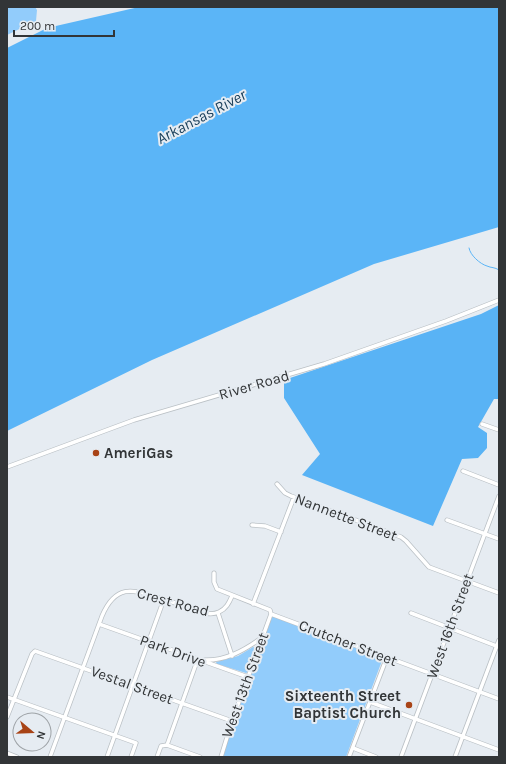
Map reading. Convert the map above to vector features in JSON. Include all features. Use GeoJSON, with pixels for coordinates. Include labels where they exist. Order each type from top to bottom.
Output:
{"type":"FeatureCollection","features":[{"type":"Feature","properties":{"kind":"street","name":"River Road"},"geometry":{"type":"LineString","coordinates":[[7,467],[134,420],[324,364],[446,321],[499,300]]}},
{"type":"Feature","properties":{"kind":"street"},"geometry":{"type":"LineString","coordinates":[[482,424],[499,430]]}},
{"type":"Feature","properties":{"kind":"street"},"geometry":{"type":"LineString","coordinates":[[463,471],[499,485]]}},
{"type":"Feature","properties":{"kind":"street","name":"Nannette Street"},"geometry":{"type":"LineString","coordinates":[[277,484],[285,493],[294,497],[401,537],[406,540],[429,566],[499,593]]}},
{"type":"Feature","properties":{"kind":"street","name":"West 16th Street"},"geometry":{"type":"LineString","coordinates":[[401,757],[499,496]]}},
{"type":"Feature","properties":{"kind":"street"},"geometry":{"type":"LineString","coordinates":[[253,604],[294,497]]}},
{"type":"Feature","properties":{"kind":"street"},"geometry":{"type":"LineString","coordinates":[[447,520],[499,539]]}},
{"type":"Feature","properties":{"kind":"street"},"geometry":{"type":"LineString","coordinates":[[252,525],[265,526],[281,532]]}},
{"type":"Feature","properties":{"kind":"street","name":"Crutcher Street"},"geometry":{"type":"LineString","coordinates":[[214,573],[215,587],[219,591],[270,610],[271,614],[499,699]]}},
{"type":"Feature","properties":{"kind":"street","name":"Crest Road"},"geometry":{"type":"LineString","coordinates":[[50,757],[99,624],[108,603],[114,597],[122,593],[137,591],[200,612],[212,614],[218,613],[228,605],[232,596]]}},
{"type":"Feature","properties":{"kind":"street"},"geometry":{"type":"LineString","coordinates":[[107,757],[164,599]]}},
{"type":"Feature","properties":{"kind":"street","name":"Crest Road"},"geometry":{"type":"LineString","coordinates":[[218,613],[232,656]]}},
{"type":"Feature","properties":{"kind":"street","name":"West 13th Street"},"geometry":{"type":"LineString","coordinates":[[221,757],[232,720],[271,614]]}},
{"type":"Feature","properties":{"kind":"street"},"geometry":{"type":"LineString","coordinates":[[411,614],[498,646]]}},
{"type":"Feature","properties":{"kind":"street","name":"Park Drive"},"geometry":{"type":"LineString","coordinates":[[99,624],[248,677]]}},
{"type":"Feature","properties":{"kind":"street"},"geometry":{"type":"LineString","coordinates":[[198,660],[210,660],[232,656],[261,639]]}},
{"type":"Feature","properties":{"kind":"street"},"geometry":{"type":"LineString","coordinates":[[455,757],[499,640]]}},
{"type":"Feature","properties":{"kind":"street","name":"Vestal Street"},"geometry":{"type":"LineString","coordinates":[[14,699],[32,654],[33,652],[37,651],[232,720]]}},
{"type":"Feature","properties":{"kind":"street"},"geometry":{"type":"LineString","coordinates":[[350,757],[387,657]]}},
{"type":"Feature","properties":{"kind":"street"},"geometry":{"type":"LineString","coordinates":[[167,744],[196,664]]}},
{"type":"Feature","properties":{"kind":"street"},"geometry":{"type":"LineString","coordinates":[[7,697],[136,743],[131,757]]}},
{"type":"Feature","properties":{"kind":"street"},"geometry":{"type":"LineString","coordinates":[[7,717],[14,699]]}},
{"type":"Feature","properties":{"kind":"street"},"geometry":{"type":"LineString","coordinates":[[370,702],[499,750]]}},
{"type":"Feature","properties":{"kind":"street"},"geometry":{"type":"LineString","coordinates":[[157,757],[161,746],[167,744],[200,757]]}},
{"type":"Feature","properties":{"kind":"street"},"geometry":{"type":"LineString","coordinates":[[353,748],[376,757]]}},
{"type":"Feature","properties":{"kind":"street"},"geometry":{"type":"LineString","coordinates":[[7,753],[17,757]]}},
{"type":"Feature","properties":{"kind":"shaded area"},"geometry":{"type":"Polygon","coordinates":[[[7,7],[35,7],[37,10],[36,21],[7,35],[7,7]]]}},
{"type":"Feature","properties":{"kind":"shaded area"},"geometry":{"type":"Polygon","coordinates":[[[499,305],[499,399],[494,399],[478,427],[487,433],[487,448],[478,458],[462,459],[433,526],[302,475],[320,454],[284,398],[284,380],[481,314],[499,305]]]}},
{"type":"Feature","properties":{"kind":"shaded area"},"geometry":{"type":"Polygon","coordinates":[[[272,617],[383,658],[346,757],[223,757],[225,747],[272,617]]]}},
{"type":"Feature","properties":{"kind":"shaded area"},"geometry":{"type":"Polygon","coordinates":[[[253,647],[256,648],[248,672],[246,673],[217,664],[216,662],[238,656],[253,647]]]}},
{"type":"Feature","properties":{"kind":"water","name":"Arkansas River"},"geometry":{"type":"Polygon","coordinates":[[[139,7],[499,7],[499,227],[374,264],[152,360],[7,431],[7,48],[47,28],[139,7]]]}},
{"type":"Feature","properties":{"kind":"waterway"},"geometry":{"type":"LineString","coordinates":[[469,248],[473,256],[478,261],[488,267],[499,270]]}},
{"type":"Feature","properties":{"kind":"place","name":"AmeriGas"},"geometry":{"type":"Point","coordinates":[96,453]}},
{"type":"Feature","properties":{"kind":"place","name":"Sixteenth Street Baptist Church"},"geometry":{"type":"Point","coordinates":[409,705]}}]}
